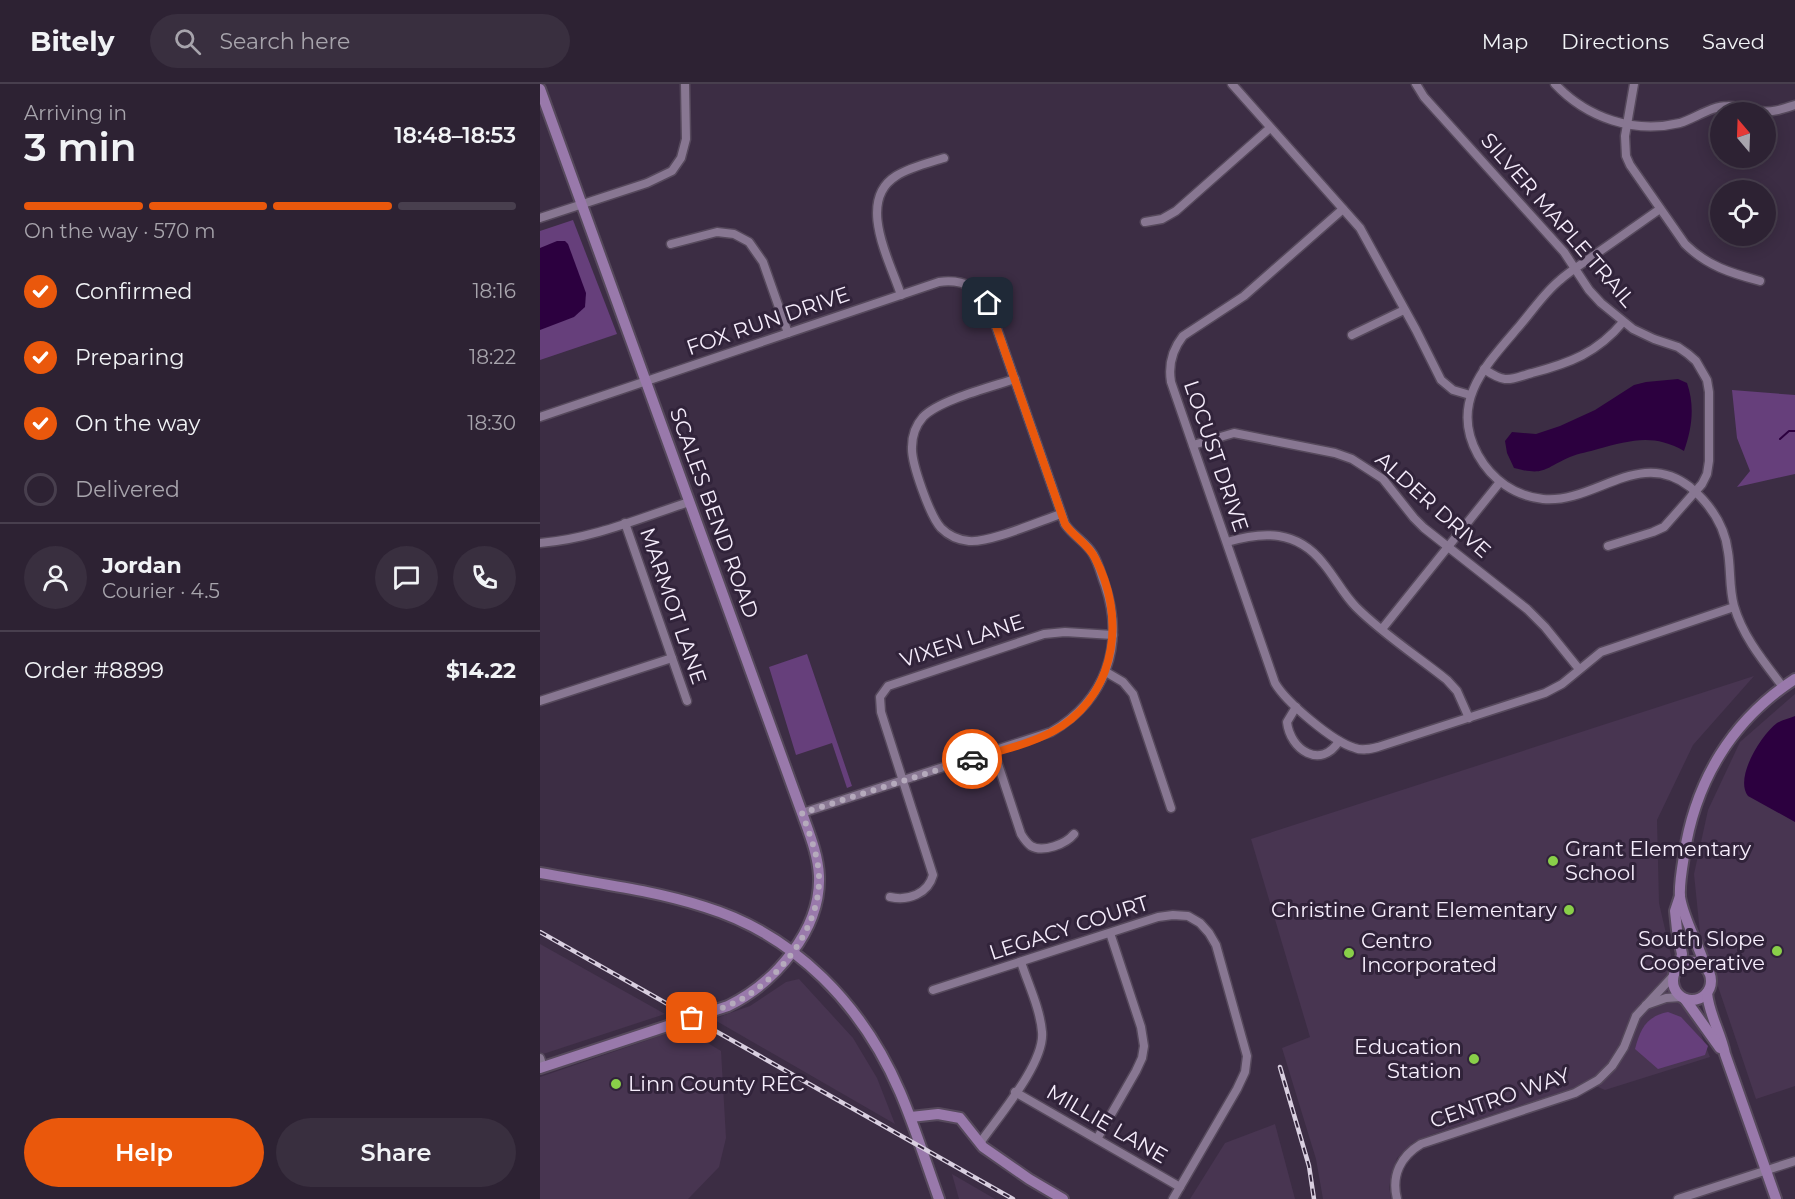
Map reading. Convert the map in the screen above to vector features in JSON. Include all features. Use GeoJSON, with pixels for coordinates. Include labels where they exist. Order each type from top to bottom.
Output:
{"type":"FeatureCollection","features":[{"type":"Feature","properties":{"kind":"street"},"geometry":{"type":"LineString","coordinates":[[540,218],[667,175],[677,165],[684,150],[686,139],[685,84]]}},
{"type":"Feature","properties":{"kind":"street"},"geometry":{"type":"LineString","coordinates":[[1232,84],[1343,208],[1369,242],[1441,380],[1453,390],[1470,395]]}},
{"type":"Feature","properties":{"kind":"street","name":"SILVER MAPLE TRAIL"},"geometry":{"type":"LineString","coordinates":[[1416,84],[1424,97],[1564,252],[1595,297],[1623,322],[1654,339],[1678,347],[1688,354],[1696,361],[1707,380],[1709,392],[1707,474],[1695,492],[1664,526],[1653,532],[1608,546]]}},
{"type":"Feature","properties":{"kind":"street"},"geometry":{"type":"LineString","coordinates":[[1555,84],[1575,103],[1591,113],[1626,124],[1645,127],[1682,122],[1715,108],[1727,106],[1761,112],[1777,111],[1795,105]]}},
{"type":"Feature","properties":{"kind":"street"},"geometry":{"type":"LineString","coordinates":[[1634,84],[1624,146],[1630,165],[1685,244],[1704,261],[1726,272],[1760,281]]}},
{"type":"Feature","properties":{"kind":"street","name":"SCALES BEND ROAD"},"geometry":{"type":"LineString","coordinates":[[540,89],[802,813],[818,866],[819,887],[813,915],[793,951],[761,985],[728,1006],[541,1065]]}},
{"type":"Feature","properties":{"kind":"street"},"geometry":{"type":"LineString","coordinates":[[1145,222],[1162,219],[1182,206],[1270,128]]}},
{"type":"Feature","properties":{"kind":"street"},"geometry":{"type":"LineString","coordinates":[[901,295],[876,219],[877,203],[883,189],[893,177],[944,158]]}},
{"type":"Feature","properties":{"kind":"street","name":"LOCUST DRIVE"},"geometry":{"type":"LineString","coordinates":[[1343,208],[1244,296],[1183,336],[1176,345],[1170,363],[1170,372],[1193,445],[1275,683],[1285,698],[1339,741],[1358,749],[1378,747],[1545,693],[1555,689],[1600,652],[1734,607]]}},
{"type":"Feature","properties":{"kind":"street"},"geometry":{"type":"LineString","coordinates":[[1660,209],[1554,285],[1484,369],[1470,395],[1469,428],[1482,463],[1500,482],[1520,494],[1557,500],[1583,494],[1626,476],[1652,473],[1676,479],[1695,492],[1716,516],[1725,537],[1734,607],[1749,640],[1784,687]]}},
{"type":"Feature","properties":{"kind":"street"},"geometry":{"type":"LineString","coordinates":[[671,244],[717,232],[734,234],[749,242],[763,262],[788,333]]}},
{"type":"Feature","properties":{"kind":"street","name":"FOX RUN DRIVE"},"geometry":{"type":"LineString","coordinates":[[540,417],[948,281],[958,281],[976,289],[988,303],[1061,514],[1070,531],[1088,548],[1097,561],[1111,606],[1113,635],[1106,672],[1090,700],[1062,725],[1039,737],[802,813]]}},
{"type":"Feature","properties":{"kind":"street"},"geometry":{"type":"LineString","coordinates":[[1352,335],[1404,310]]}},
{"type":"Feature","properties":{"kind":"street"},"geometry":{"type":"LineString","coordinates":[[1484,369],[1506,379],[1556,367],[1584,356],[1596,348],[1623,322]]}},
{"type":"Feature","properties":{"kind":"street"},"geometry":{"type":"LineString","coordinates":[[1015,379],[935,408],[922,418],[914,434],[912,450],[927,501],[935,521],[941,528],[954,537],[972,541],[987,539],[1061,514]]}},
{"type":"Feature","properties":{"kind":"street","name":"ALDER DRIVE"},"geometry":{"type":"LineString","coordinates":[[1193,445],[1234,433],[1335,453],[1352,459],[1383,479],[1414,518],[1527,609],[1580,669]]}},
{"type":"Feature","properties":{"kind":"street"},"geometry":{"type":"LineString","coordinates":[[1382,629],[1500,482]]}},
{"type":"Feature","properties":{"kind":"street"},"geometry":{"type":"LineString","coordinates":[[540,543],[579,537],[689,502]]}},
{"type":"Feature","properties":{"kind":"street","name":"MARMOT LANE"},"geometry":{"type":"LineString","coordinates":[[625,523],[687,701]]}},
{"type":"Feature","properties":{"kind":"street"},"geometry":{"type":"LineString","coordinates":[[1227,543],[1246,536],[1272,534],[1295,540],[1307,547],[1323,563],[1354,606],[1447,680],[1457,691],[1469,718]]}},
{"type":"Feature","properties":{"kind":"street","name":"VIXEN LANE"},"geometry":{"type":"LineString","coordinates":[[890,897],[901,899],[922,892],[933,875],[879,703],[880,697],[888,686],[1044,634],[1065,632],[1113,635]]}},
{"type":"Feature","properties":{"kind":"street"},"geometry":{"type":"LineString","coordinates":[[540,701],[672,658]]}},
{"type":"Feature","properties":{"kind":"street"},"geometry":{"type":"LineString","coordinates":[[1106,672],[1124,682],[1133,694],[1171,808]]}},
{"type":"Feature","properties":{"kind":"street"},"geometry":{"type":"LineString","coordinates":[[1725,1054],[1673,986],[1682,954],[1675,911],[1680,896],[1690,823],[1697,799],[1710,772],[1735,733],[1756,710],[1795,679]]}},
{"type":"Feature","properties":{"kind":"street"},"geometry":{"type":"LineString","coordinates":[[1296,706],[1287,722],[1290,738],[1297,746],[1306,752],[1322,755],[1331,751],[1339,741]]}},
{"type":"Feature","properties":{"kind":"street"},"geometry":{"type":"LineString","coordinates":[[994,752],[1022,834],[1029,844],[1044,849],[1069,840],[1074,834]]}},
{"type":"Feature","properties":{"kind":"street"},"geometry":{"type":"LineString","coordinates":[[540,873],[666,897],[707,908],[763,931],[793,951],[827,980],[856,1014],[876,1045],[911,1118],[939,1199]]}},
{"type":"Feature","properties":{"kind":"street"},"geometry":{"type":"LineString","coordinates":[[1646,1005],[1666,998],[1697,1000],[1707,993],[1712,982],[1687,921],[1680,896]]}},
{"type":"Feature","properties":{"kind":"street","name":"LEGACY COURT"},"geometry":{"type":"LineString","coordinates":[[933,990],[1158,917],[1188,916],[1200,923],[1216,945],[1247,1056],[1245,1072],[1237,1089],[1173,1199]]}},
{"type":"Feature","properties":{"kind":"street"},"geometry":{"type":"LineString","coordinates":[[1097,1139],[1136,1071],[1144,1046],[1141,1027],[1110,933]]}},
{"type":"Feature","properties":{"kind":"street"},"geometry":{"type":"LineString","coordinates":[[1676,971],[1683,963],[1694,961],[1705,966]]}},
{"type":"Feature","properties":{"kind":"street"},"geometry":{"type":"LineString","coordinates":[[980,1143],[1040,1053],[1042,1034],[1038,1014],[1021,962]]}},
{"type":"Feature","properties":{"kind":"street","name":"CENTRO WAY"},"geometry":{"type":"LineString","coordinates":[[1397,1199],[1395,1184],[1401,1161],[1421,1144],[1575,1093],[1599,1080],[1618,1056],[1632,1023],[1655,993],[1676,971]]}},
{"type":"Feature","properties":{"kind":"street"},"geometry":{"type":"LineString","coordinates":[[1707,993],[1710,1012],[1723,1042],[1725,1054],[1776,1199]]}},
{"type":"Feature","properties":{"kind":"street","name":"MILLIE LANE"},"geometry":{"type":"LineString","coordinates":[[1015,1092],[1180,1187]]}},
{"type":"Feature","properties":{"kind":"street"},"geometry":{"type":"LineString","coordinates":[[911,1118],[938,1114],[960,1118],[980,1143],[1029,1179],[1063,1199]]}},
{"type":"Feature","properties":{"kind":"street"},"geometry":{"type":"LineString","coordinates":[[1678,1199],[1795,1161]]}},
{"type":"Feature","properties":{"kind":"shaded area"},"geometry":{"type":"Polygon","coordinates":[[[573,220],[617,334],[540,360],[540,231],[573,220]]]}},
{"type":"Feature","properties":{"kind":"shaded area"},"geometry":{"type":"Polygon","coordinates":[[[557,241],[565,241],[568,244],[586,293],[585,307],[574,317],[540,330],[540,248],[557,241]]]}},
{"type":"Feature","properties":{"kind":"shaded area"},"geometry":{"type":"Polygon","coordinates":[[[1678,379],[1687,383],[1692,409],[1691,425],[1684,451],[1662,442],[1641,440],[1577,454],[1543,470],[1514,468],[1507,453],[1505,441],[1512,432],[1536,434],[1595,410],[1634,385],[1678,379]]]}},
{"type":"Feature","properties":{"kind":"shaded area"},"geometry":{"type":"Polygon","coordinates":[[[1732,390],[1795,395],[1795,474],[1737,487],[1750,471],[1737,438],[1732,390]]]}},
{"type":"Feature","properties":{"kind":"shaded area"},"geometry":{"type":"Polygon","coordinates":[[[807,654],[852,786],[847,788],[832,743],[796,755],[769,667],[807,654]]]}},
{"type":"Feature","properties":{"kind":"shaded area"},"geometry":{"type":"Polygon","coordinates":[[[1754,676],[1693,745],[1657,820],[1659,903],[1673,964],[1710,1057],[1605,1090],[1589,1083],[1412,1143],[1397,1158],[1389,1186],[1391,1199],[1323,1199],[1316,1159],[1282,1048],[1310,1037],[1251,839],[1754,676]]]}},
{"type":"Feature","properties":{"kind":"shaded area","name":"South Slope Cooperative"},"geometry":{"type":"Polygon","coordinates":[[[1795,694],[1795,1086],[1756,1099],[1700,933],[1694,874],[1708,810],[1740,742],[1795,694]]]}},
{"type":"Feature","properties":{"kind":"shaded area"},"geometry":{"type":"Polygon","coordinates":[[[1795,716],[1795,822],[1748,796],[1744,779],[1751,757],[1764,737],[1777,723],[1795,716]]]}},
{"type":"Feature","properties":{"kind":"shaded area"},"geometry":{"type":"Polygon","coordinates":[[[540,944],[665,1014],[540,1055],[540,944]]]}},
{"type":"Feature","properties":{"kind":"shaded area"},"geometry":{"type":"Polygon","coordinates":[[[799,979],[853,1038],[877,1078],[895,1124],[713,1019],[750,1006],[786,982],[799,979]]]}},
{"type":"Feature","properties":{"kind":"shaded area"},"geometry":{"type":"Polygon","coordinates":[[[1668,1012],[1681,1017],[1708,1046],[1705,1055],[1658,1069],[1635,1049],[1639,1036],[1649,1020],[1668,1012]]]}},
{"type":"Feature","properties":{"kind":"shaded area"},"geometry":{"type":"Polygon","coordinates":[[[683,1028],[721,1051],[726,1138],[719,1167],[688,1199],[540,1199],[540,1077],[683,1028]]]}},
{"type":"Feature","properties":{"kind":"shaded area"},"geometry":{"type":"Polygon","coordinates":[[[1275,1124],[1295,1199],[1190,1199],[1225,1143],[1275,1124]]]}},
{"type":"Feature","properties":{"kind":"shaded area"},"geometry":{"type":"Polygon","coordinates":[[[952,1174],[995,1199],[959,1199],[952,1174]]]}},
{"type":"Feature","properties":{"kind":"waterway"},"geometry":{"type":"LineString","coordinates":[[1780,439],[1789,431],[1795,431]]}},
{"type":"Feature","properties":{"kind":"railway"},"geometry":{"type":"LineString","coordinates":[[540,932],[1013,1199]]}},
{"type":"Feature","properties":{"kind":"railway"},"geometry":{"type":"LineString","coordinates":[[1280,1067],[1309,1166],[1314,1199]]}},
{"type":"Feature","properties":{"kind":"way so far"},"geometry":{"type":"LineString","coordinates":[[692,1018],[728,1006],[761,985],[793,951],[808,926],[817,901],[819,874],[815,852],[802,813],[972,759]]}},
{"type":"Feature","properties":{"kind":"place","name":"Grant Elementary School"},"geometry":{"type":"Point","coordinates":[1553,861]}},
{"type":"Feature","properties":{"kind":"place","name":"Christine Grant Elementary"},"geometry":{"type":"Point","coordinates":[1569,910]}},
{"type":"Feature","properties":{"kind":"place","name":"South Slope Cooperative"},"geometry":{"type":"Point","coordinates":[1777,951]}},
{"type":"Feature","properties":{"kind":"place","name":"Centro Incorporated"},"geometry":{"type":"Point","coordinates":[1349,953]}},
{"type":"Feature","properties":{"kind":"place","name":"Education Station"},"geometry":{"type":"Point","coordinates":[1474,1059]}},
{"type":"Feature","properties":{"kind":"place","name":"Linn County REC"},"geometry":{"type":"Point","coordinates":[616,1084]}},
{"type":"Feature","properties":{"kind":"route"},"geometry":{"type":"LineString","coordinates":[[972,759],[1051,732],[1083,708],[1106,672],[1113,645],[1114,625],[1109,596],[1098,563],[1088,548],[1070,531],[1061,514],[988,303]]}}]}
